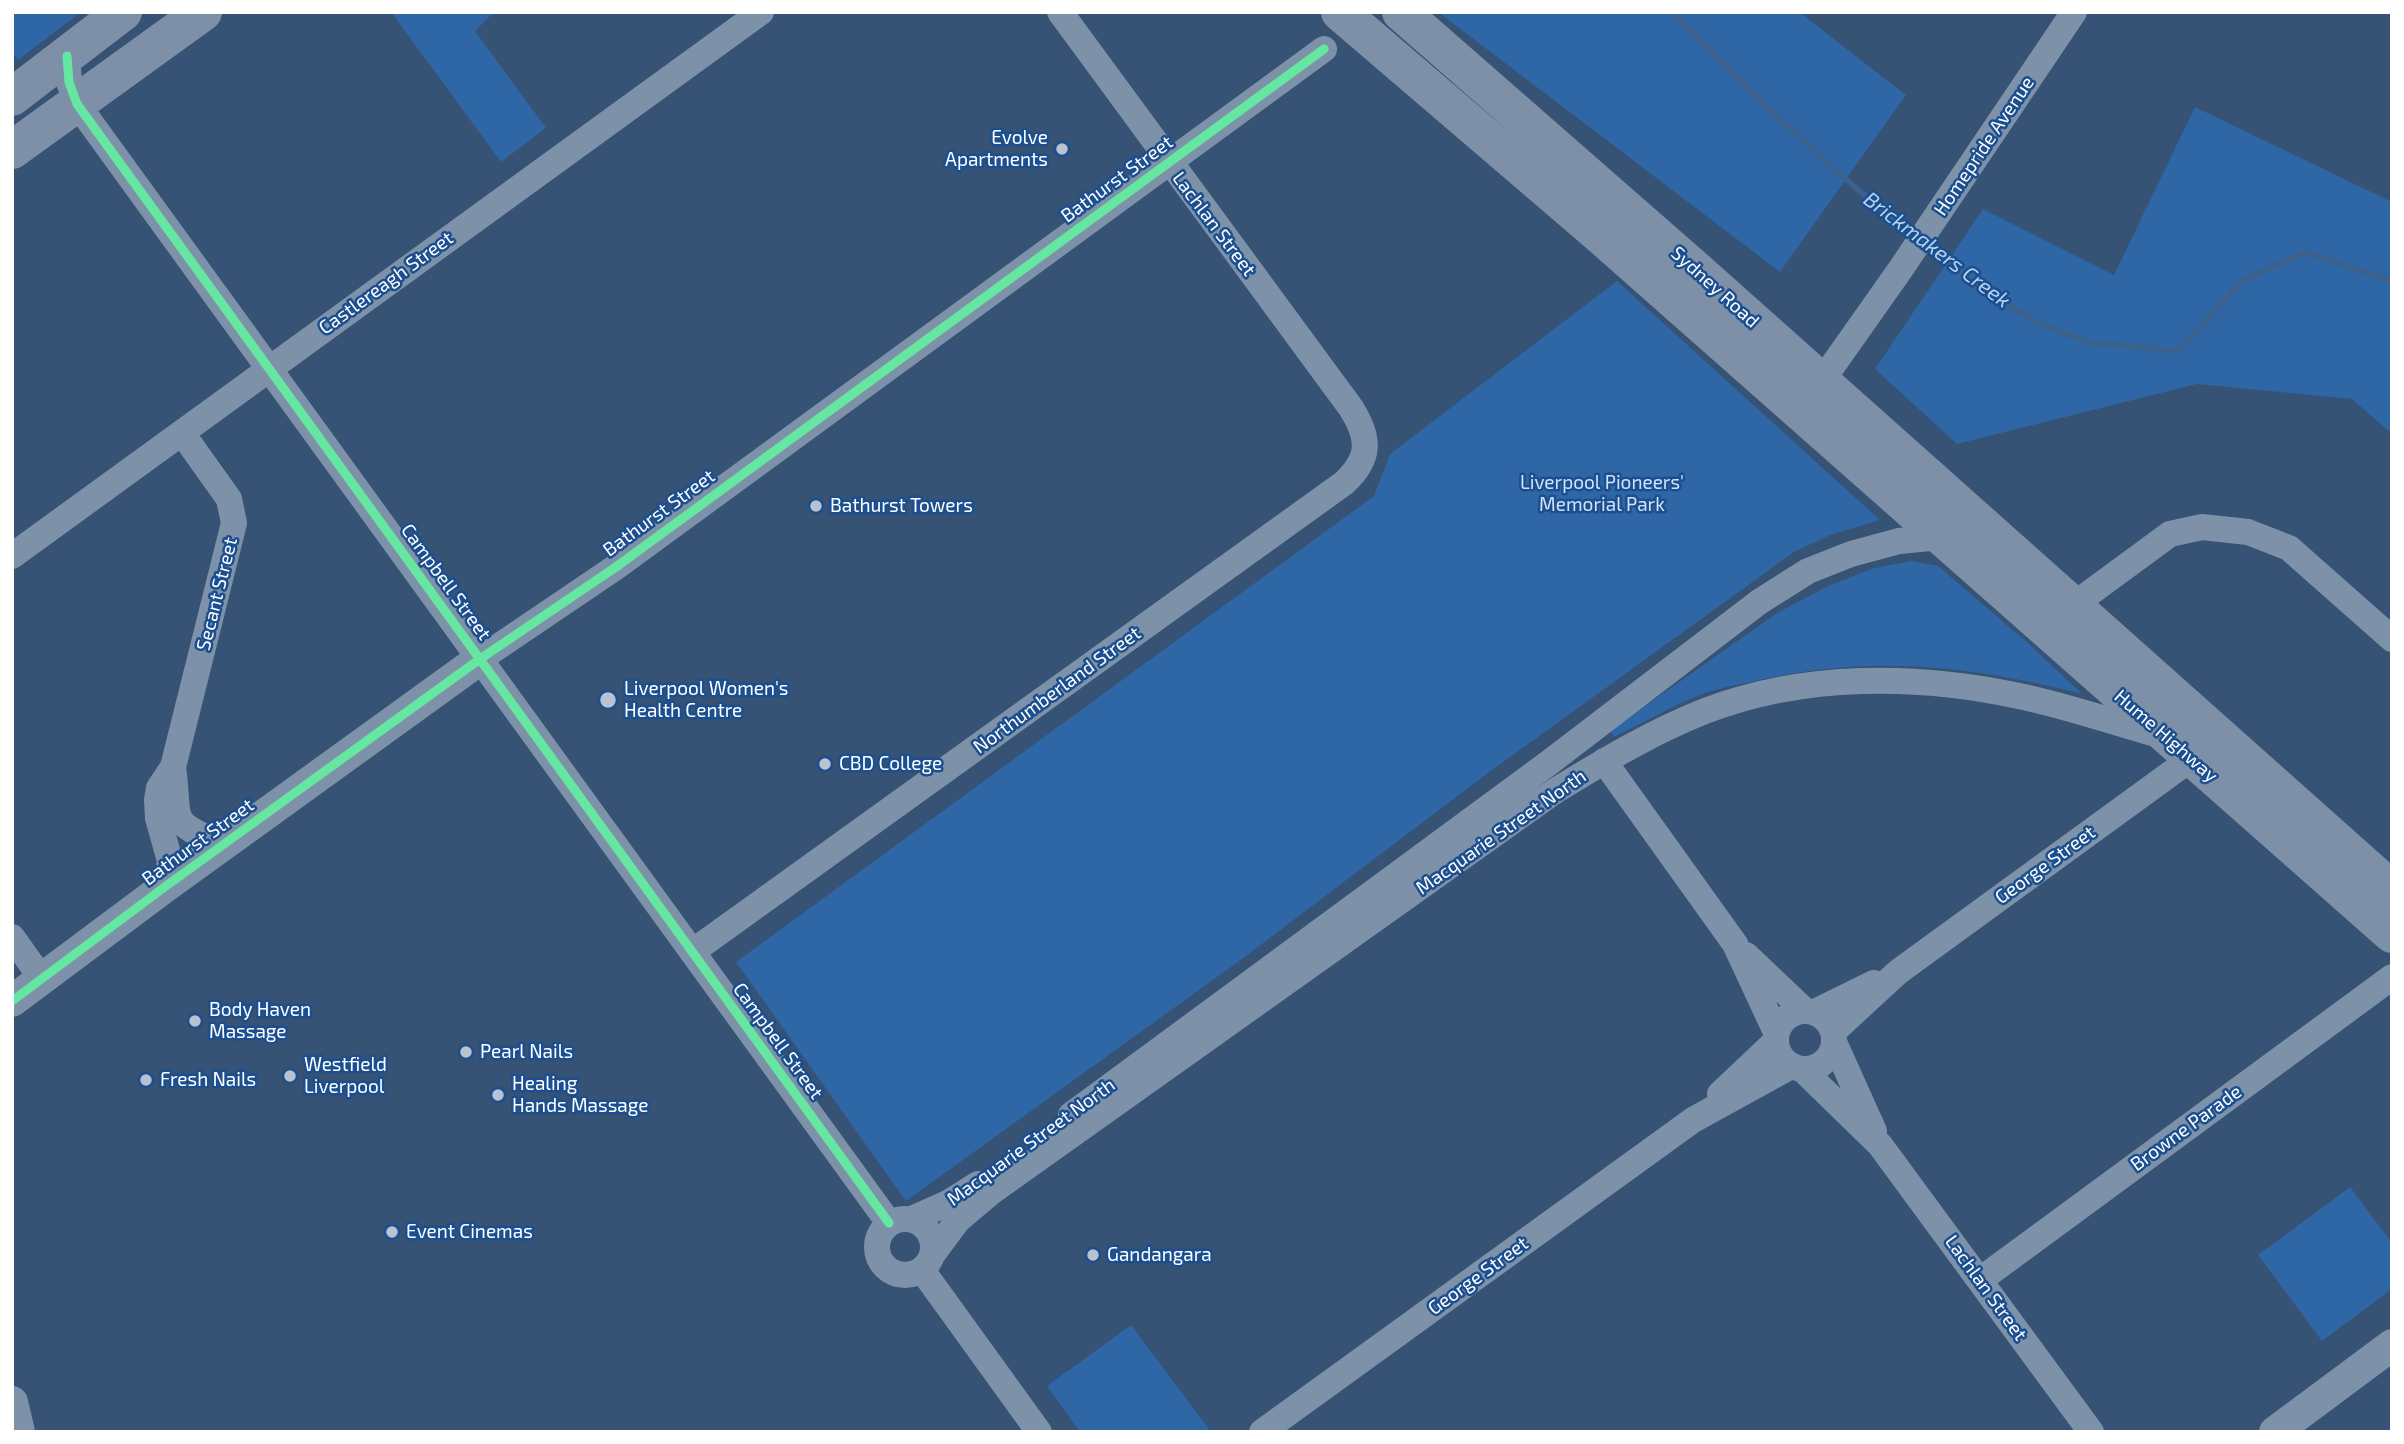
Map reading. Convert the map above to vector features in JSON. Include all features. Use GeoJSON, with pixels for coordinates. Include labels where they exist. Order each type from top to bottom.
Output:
{"type":"FeatureCollection","features":[{"type":"Feature","properties":{"kind":"highway"},"geometry":{"type":"LineString","coordinates":[[12,97],[122,12]]}},
{"type":"Feature","properties":{"kind":"highway"},"geometry":{"type":"LineString","coordinates":[[12,150],[203,12]]}},
{"type":"Feature","properties":{"kind":"highway","name":"Sydney Road"},"geometry":{"type":"LineString","coordinates":[[1340,12],[1598,233],[2027,565]]}},
{"type":"Feature","properties":{"kind":"highway","name":"Sydney Road"},"geometry":{"type":"LineString","coordinates":[[1401,12],[1696,270],[1941,537]]}},
{"type":"Feature","properties":{"kind":"highway","name":"Hume Highway"},"geometry":{"type":"LineString","coordinates":[[1941,537],[2392,934]]}},
{"type":"Feature","properties":{"kind":"highway","name":"Hume Highway"},"geometry":{"type":"LineString","coordinates":[[2027,565],[2392,890]]}},
{"type":"Feature","properties":{"kind":"street","name":"Castlereagh Street"},"geometry":{"type":"LineString","coordinates":[[12,556],[761,12]]}},
{"type":"Feature","properties":{"kind":"street","name":"Lachlan Street"},"geometry":{"type":"LineString","coordinates":[[1060,12],[1351,408],[1366,438]]}},
{"type":"Feature","properties":{"kind":"street","name":"Homepride Avenue"},"geometry":{"type":"LineString","coordinates":[[1810,396],[1900,270],[2074,12]]}},
{"type":"Feature","properties":{"kind":"street","name":"Bathurst Street"},"geometry":{"type":"LineString","coordinates":[[12,1001],[480,659],[615,567],[1324,48]]}},
{"type":"Feature","properties":{"kind":"street","name":"Campbell Street"},"geometry":{"type":"LineString","coordinates":[[67,56],[69,82],[77,103],[692,952],[900,1221],[927,1229],[933,1245],[927,1262],[1039,1432]]}},
{"type":"Feature","properties":{"kind":"street","name":"Secant Street"},"geometry":{"type":"LineString","coordinates":[[166,886],[170,861],[158,818],[159,788],[173,767],[234,523],[229,499],[182,433]]}},
{"type":"Feature","properties":{"kind":"street","name":"Northumberland Street"},"geometry":{"type":"LineString","coordinates":[[692,952],[1345,483],[1357,471],[1364,456],[1366,438]]}},
{"type":"Feature","properties":{"kind":"street"},"geometry":{"type":"LineString","coordinates":[[2072,606],[2170,534],[2202,527],[2248,533],[2289,548],[2392,639]]}},
{"type":"Feature","properties":{"kind":"street","name":"Macquarie Street North"},"geometry":{"type":"LineString","coordinates":[[900,1221],[948,1203],[982,1182],[1550,762],[1759,602],[1808,571],[1851,554],[1899,541],[1941,537],[2027,565]]}},
{"type":"Feature","properties":{"kind":"street","name":"Macquarie Street North"},"geometry":{"type":"LineString","coordinates":[[927,1262],[958,1220],[990,1192],[1555,790],[1670,726],[1740,700],[1786,689],[1888,680],[2020,696],[2180,748]]}},
{"type":"Feature","properties":{"kind":"street","name":"George Street"},"geometry":{"type":"LineString","coordinates":[[1834,1037],[1898,972],[2180,748]]}},
{"type":"Feature","properties":{"kind":"street"},"geometry":{"type":"LineString","coordinates":[[1604,761],[1735,944],[1776,1037],[1783,1060],[1797,1068],[1812,1069],[1828,1059],[1834,1037],[1829,1023],[1810,1011],[1735,944]]}},
{"type":"Feature","properties":{"kind":"street","name":"Secant Street"},"geometry":{"type":"LineString","coordinates":[[173,767],[177,793],[176,814],[180,821],[194,833],[223,845]]}},
{"type":"Feature","properties":{"kind":"street"},"geometry":{"type":"LineString","coordinates":[[12,937],[42,979]]}},
{"type":"Feature","properties":{"kind":"street","name":"George Street"},"geometry":{"type":"LineString","coordinates":[[1810,1011],[1898,972]]}},
{"type":"Feature","properties":{"kind":"street","name":"Browne Parade"},"geometry":{"type":"LineString","coordinates":[[1980,1280],[2392,977]]}},
{"type":"Feature","properties":{"kind":"street"},"geometry":{"type":"LineString","coordinates":[[1776,1037],[1787,1017],[1810,1011]]}},
{"type":"Feature","properties":{"kind":"street","name":"George Street"},"geometry":{"type":"LineString","coordinates":[[1262,1432],[1693,1119],[1776,1037]]}},
{"type":"Feature","properties":{"kind":"street","name":"Lachlan Street"},"geometry":{"type":"LineString","coordinates":[[1834,1037],[1881,1145]]}},
{"type":"Feature","properties":{"kind":"street","name":"Lachlan Street"},"geometry":{"type":"LineString","coordinates":[[1797,1068],[1881,1145],[2091,1432]]}},
{"type":"Feature","properties":{"kind":"street","name":"George Street"},"geometry":{"type":"LineString","coordinates":[[1693,1119],[1797,1068]]}},
{"type":"Feature","properties":{"kind":"street"},"geometry":{"type":"LineString","coordinates":[[900,1221],[882,1229],[876,1245],[881,1262],[895,1273],[905,1275],[927,1262]]}},
{"type":"Feature","properties":{"kind":"street"},"geometry":{"type":"LineString","coordinates":[[2275,1432],[2392,1345]]}},
{"type":"Feature","properties":{"kind":"street"},"geometry":{"type":"LineString","coordinates":[[12,1402],[19,1432]]}},
{"type":"Feature","properties":{"kind":"green space"},"geometry":{"type":"Polygon","coordinates":[[[12,12],[81,12],[18,60],[12,51],[12,12]]]}},
{"type":"Feature","properties":{"kind":"green space"},"geometry":{"type":"Polygon","coordinates":[[[391,12],[494,12],[475,31],[546,128],[501,162],[391,12]]]}},
{"type":"Feature","properties":{"kind":"green space"},"geometry":{"type":"Polygon","coordinates":[[[1438,12],[1799,12],[1906,95],[1780,272],[1438,12]]]}},
{"type":"Feature","properties":{"kind":"green space"},"geometry":{"type":"Polygon","coordinates":[[[2195,107],[2392,202],[2392,434],[2352,399],[2197,384],[1957,444],[1875,369],[1983,209],[2114,275],[2195,107]]]}},
{"type":"Feature","properties":{"kind":"green space","name":"Liverpool Pioneers' Memorial Park"},"geometry":{"type":"Polygon","coordinates":[[[1617,281],[1880,520],[1830,535],[1794,552],[1488,773],[1242,959],[906,1201],[736,962],[1374,496],[1390,454],[1617,281]]]}},
{"type":"Feature","properties":{"kind":"green space"},"geometry":{"type":"Polygon","coordinates":[[[1912,561],[1938,566],[2028,643],[2082,694],[1958,670],[1876,666],[1835,668],[1794,673],[1705,693],[1614,737],[1610,731],[1777,613],[1828,586],[1874,568],[1912,561]]]}},
{"type":"Feature","properties":{"kind":"green space"},"geometry":{"type":"Polygon","coordinates":[[[2350,1187],[2392,1243],[2392,1289],[2322,1341],[2258,1255],[2350,1187]]]}},
{"type":"Feature","properties":{"kind":"green space"},"geometry":{"type":"Polygon","coordinates":[[[1131,1325],[1209,1429],[1205,1432],[1080,1432],[1047,1386],[1131,1325]]]}},
{"type":"Feature","properties":{"kind":"waterway","name":"Brickmakers Creek"},"geometry":{"type":"LineString","coordinates":[[1673,12],[1821,157],[1916,236]]}},
{"type":"Feature","properties":{"kind":"waterway","name":"Brickmakers Creek"},"geometry":{"type":"LineString","coordinates":[[1925,242],[1981,288],[2038,323],[2088,342],[2177,351],[2244,280],[2305,252],[2392,281]]}},
{"type":"Feature","properties":{"kind":"cycle path"},"geometry":{"type":"LineString","coordinates":[[12,1001],[480,659],[616,567],[1324,49]]}},
{"type":"Feature","properties":{"kind":"cycle path"},"geometry":{"type":"LineString","coordinates":[[67,56],[69,82],[77,104],[889,1223]]}},
{"type":"Feature","properties":{"kind":"place","name":"Evolve Apartments"},"geometry":{"type":"Point","coordinates":[1062,149]}},
{"type":"Feature","properties":{"kind":"place","name":"Bathurst Towers"},"geometry":{"type":"Point","coordinates":[816,506]}},
{"type":"Feature","properties":{"kind":"place","name":"Liverpool Women's Health Centre"},"geometry":{"type":"Point","coordinates":[608,700]}},
{"type":"Feature","properties":{"kind":"place","name":"CBD College"},"geometry":{"type":"Point","coordinates":[825,764]}},
{"type":"Feature","properties":{"kind":"place","name":"Body Haven Massage"},"geometry":{"type":"Point","coordinates":[195,1021]}},
{"type":"Feature","properties":{"kind":"place","name":"Pearl Nails"},"geometry":{"type":"Point","coordinates":[466,1052]}},
{"type":"Feature","properties":{"kind":"place","name":"Westfield Liverpool"},"geometry":{"type":"Point","coordinates":[290,1076]}},
{"type":"Feature","properties":{"kind":"place","name":"Fresh Nails"},"geometry":{"type":"Point","coordinates":[146,1080]}},
{"type":"Feature","properties":{"kind":"place","name":"Healing Hands Massage"},"geometry":{"type":"Point","coordinates":[498,1095]}},
{"type":"Feature","properties":{"kind":"place","name":"Event Cinemas"},"geometry":{"type":"Point","coordinates":[392,1232]}},
{"type":"Feature","properties":{"kind":"place","name":"Gandangara"},"geometry":{"type":"Point","coordinates":[1093,1255]}}]}
